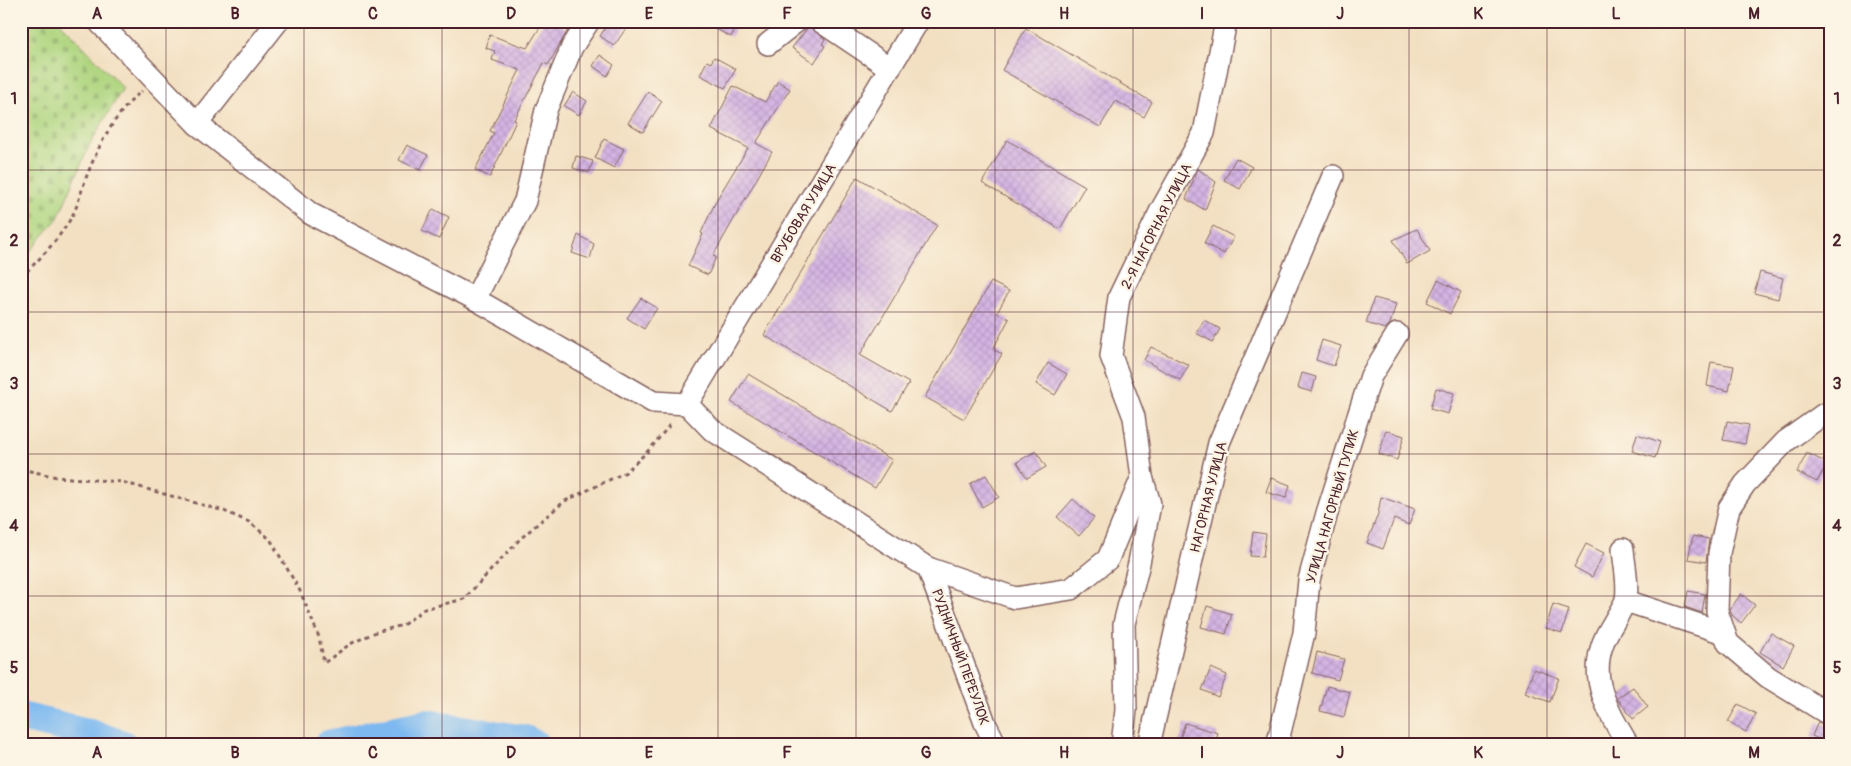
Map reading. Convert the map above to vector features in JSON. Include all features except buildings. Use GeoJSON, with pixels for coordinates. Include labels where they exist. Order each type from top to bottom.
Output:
{"type":"FeatureCollection","features":[{"type":"Feature","properties":{"kind":"street"},"geometry":{"type":"LineString","coordinates":[[98,21],[198,124],[311,214],[475,299],[653,402],[687,404],[712,430],[928,568]]}},
{"type":"Feature","properties":{"kind":"street"},"geometry":{"type":"LineString","coordinates":[[198,124],[278,21]]}},
{"type":"Feature","properties":{"kind":"street"},"geometry":{"type":"LineString","coordinates":[[475,299],[525,201],[546,110],[572,47],[589,21]]}},
{"type":"Feature","properties":{"kind":"street"},"geometry":{"type":"LineString","coordinates":[[768,44],[797,21]]}},
{"type":"Feature","properties":{"kind":"street"},"geometry":{"type":"LineString","coordinates":[[820,21],[890,68]]}},
{"type":"Feature","properties":{"kind":"street","name":"ВРУБОВАЯ УЛИЦА"},"geometry":{"type":"LineString","coordinates":[[687,404],[918,21]]}},
{"type":"Feature","properties":{"kind":"street","name":"2-Я НАГОРНАЯ УЛИЦА"},"geometry":{"type":"LineString","coordinates":[[928,568],[1015,598],[1072,588],[1108,559],[1142,476],[1134,417],[1111,356],[1119,297],[1161,210],[1204,133],[1226,21]]}},
{"type":"Feature","properties":{"kind":"street","name":"НАГОРНАЯ УЛИЦА"},"geometry":{"type":"LineString","coordinates":[[1149,745],[1219,443],[1333,176]]}},
{"type":"Feature","properties":{"kind":"street","name":"УЛИЦА НАГОРНЫЙ ТУПИК"},"geometry":{"type":"LineString","coordinates":[[1277,745],[1304,633],[1309,580],[1322,538],[1327,513],[1371,376],[1397,334]]}},
{"type":"Feature","properties":{"kind":"street"},"geometry":{"type":"LineString","coordinates":[[1830,413],[1824,414],[1786,441],[1745,484],[1729,508],[1719,553],[1717,611],[1728,643],[1768,677],[1830,715]]}},
{"type":"Feature","properties":{"kind":"street"},"geometry":{"type":"LineString","coordinates":[[1122,745],[1126,710],[1124,624],[1139,563],[1150,504],[1142,476]]}},
{"type":"Feature","properties":{"kind":"street"},"geometry":{"type":"LineString","coordinates":[[1623,549],[1626,601],[1614,618],[1602,644],[1598,674],[1605,706],[1628,745]]}},
{"type":"Feature","properties":{"kind":"street","name":"РУДНИЧНЫЙ ПЕРЕУЛОК"},"geometry":{"type":"LineString","coordinates":[[928,568],[985,723],[996,745]]}},
{"type":"Feature","properties":{"kind":"street"},"geometry":{"type":"LineString","coordinates":[[1626,601],[1724,633]]}},
{"type":"Feature","properties":{"kind":"path"},"geometry":{"type":"LineString","coordinates":[[21,277],[37,262],[71,218],[90,167],[106,134],[129,101],[155,80]]}},
{"type":"Feature","properties":{"kind":"path"},"geometry":{"type":"LineString","coordinates":[[21,469],[57,477],[122,482],[224,511],[249,522],[270,539],[300,592],[319,638],[324,663],[350,644],[376,632],[403,625],[424,609],[464,599],[520,539],[565,501],[626,472],[651,448],[687,404]]}},
{"type":"Feature","properties":{"kind":"green space"},"geometry":{"type":"Polygon","coordinates":[[[21,21],[59,21],[123,88],[90,144],[58,218],[21,262],[21,21]]]}},
{"type":"Feature","properties":{"kind":"waterway"},"geometry":{"type":"LineString","coordinates":[[21,717],[84,732],[123,745]]}},
{"type":"Feature","properties":{"kind":"waterway"},"geometry":{"type":"LineString","coordinates":[[328,745],[426,724],[525,740],[535,745]]}}]}
